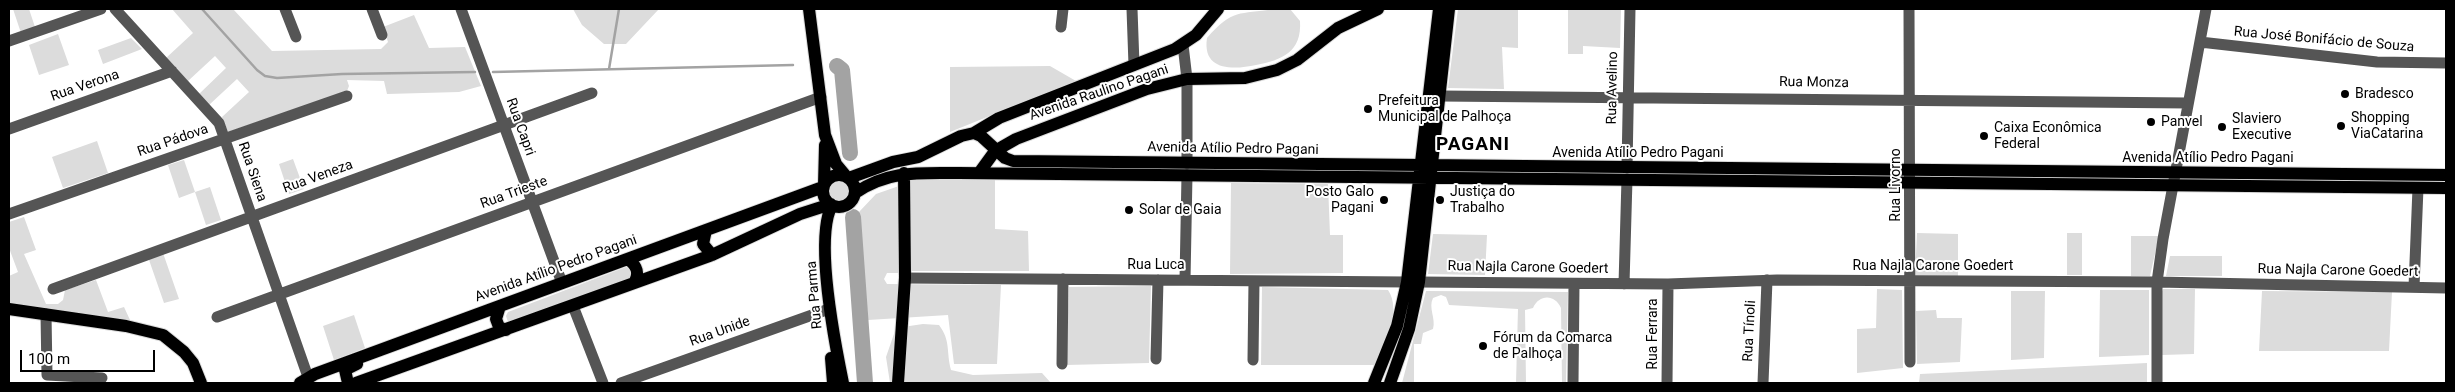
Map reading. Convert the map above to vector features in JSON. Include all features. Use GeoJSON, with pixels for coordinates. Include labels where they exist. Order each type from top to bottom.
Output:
{"type":"FeatureCollection","features":[{"type":"Feature","properties":{"kind":"main road"},"geometry":{"type":"LineString","coordinates":[[810,9],[825,135],[824,197],[831,205]]}},
{"type":"Feature","properties":{"kind":"main road","name":"Avenida Raulino Pagani"},"geometry":{"type":"LineString","coordinates":[[974,133],[998,118],[1183,45],[1196,35],[1218,9]]}},
{"type":"Feature","properties":{"kind":"main road","name":"Avenida Raulino Pagani"},"geometry":{"type":"LineString","coordinates":[[995,151],[1030,133],[1147,89],[1187,79],[1245,78],[1277,70],[1297,60],[1338,28],[1378,9]]}},
{"type":"Feature","properties":{"kind":"main road"},"geometry":{"type":"LineString","coordinates":[[1390,383],[1409,329],[1426,172],[1439,9]]}},
{"type":"Feature","properties":{"kind":"main road"},"geometry":{"type":"LineString","coordinates":[[1426,172],[1440,96],[1449,9]]}},
{"type":"Feature","properties":{"kind":"main road"},"geometry":{"type":"LineString","coordinates":[[824,186],[836,175],[847,177],[893,162],[918,157],[961,136],[974,133]]}},
{"type":"Feature","properties":{"kind":"main road","name":"Avenida Atílio Pedro Pagani"},"geometry":{"type":"LineString","coordinates":[[974,133],[981,136],[995,151],[1013,161],[1187,169]]}},
{"type":"Feature","properties":{"kind":"main road"},"geometry":{"type":"LineString","coordinates":[[356,383],[712,255],[800,214],[831,205],[845,206],[851,202],[855,193],[854,185],[836,164],[825,135]]}},
{"type":"Feature","properties":{"kind":"main road"},"geometry":{"type":"LineString","coordinates":[[979,173],[995,151]]}},
{"type":"Feature","properties":{"kind":"main road","name":"Avenida Atílio Pedro Pagani"},"geometry":{"type":"LineString","coordinates":[[855,193],[882,178],[904,174],[1187,169],[2174,179],[2446,188]]}},
{"type":"Feature","properties":{"kind":"main road"},"geometry":{"type":"LineString","coordinates":[[898,383],[905,278],[904,174]]}},
{"type":"Feature","properties":{"kind":"main road","name":"Avenida Atílio Pedro Pagani"},"geometry":{"type":"LineString","coordinates":[[2174,179],[2446,175]]}},
{"type":"Feature","properties":{"kind":"main road","name":"Avenida Atílio Pedro Pagani"},"geometry":{"type":"LineString","coordinates":[[304,380],[390,346],[824,186]]}},
{"type":"Feature","properties":{"kind":"main road","name":"Rua Parma"},"geometry":{"type":"LineString","coordinates":[[831,205],[826,225],[829,309],[831,328],[843,383]]}},
{"type":"Feature","properties":{"kind":"main road"},"geometry":{"type":"LineString","coordinates":[[706,230],[703,244],[712,255]]}},
{"type":"Feature","properties":{"kind":"main road"},"geometry":{"type":"LineString","coordinates":[[628,259],[638,273],[634,283]]}},
{"type":"Feature","properties":{"kind":"main road"},"geometry":{"type":"LineString","coordinates":[[1374,383],[1413,282]]}},
{"type":"Feature","properties":{"kind":"main road"},"geometry":{"type":"LineString","coordinates":[[500,306],[496,319],[499,327],[506,330]]}},
{"type":"Feature","properties":{"kind":"main road"},"geometry":{"type":"LineString","coordinates":[[9,309],[126,326],[163,336],[184,352],[193,363],[202,383]]}},
{"type":"Feature","properties":{"kind":"main road"},"geometry":{"type":"LineString","coordinates":[[831,328],[830,344],[833,383]]}},
{"type":"Feature","properties":{"kind":"main road"},"geometry":{"type":"LineString","coordinates":[[348,383],[344,372],[346,368],[374,357],[390,346]]}},
{"type":"Feature","properties":{"kind":"street"},"geometry":{"type":"LineString","coordinates":[[9,41],[101,9]]}},
{"type":"Feature","properties":{"kind":"street","name":"Rua Siena"},"geometry":{"type":"LineString","coordinates":[[115,9],[219,123],[279,294],[304,380]]}},
{"type":"Feature","properties":{"kind":"street"},"geometry":{"type":"LineString","coordinates":[[285,9],[296,37]]}},
{"type":"Feature","properties":{"kind":"street"},"geometry":{"type":"LineString","coordinates":[[372,9],[382,35]]}},
{"type":"Feature","properties":{"kind":"street","name":"Rua Capri"},"geometry":{"type":"LineString","coordinates":[[461,9],[562,283]]}},
{"type":"Feature","properties":{"kind":"street"},"geometry":{"type":"LineString","coordinates":[[1061,27],[1063,9]]}},
{"type":"Feature","properties":{"kind":"street"},"geometry":{"type":"LineString","coordinates":[[1132,9],[1134,65]]}},
{"type":"Feature","properties":{"kind":"street","name":"Rua Avelino"},"geometry":{"type":"LineString","coordinates":[[1624,284],[1630,9]]}},
{"type":"Feature","properties":{"kind":"street","name":"Rua Livorno"},"geometry":{"type":"LineString","coordinates":[[1909,9],[1911,99],[1910,362]]}},
{"type":"Feature","properties":{"kind":"street"},"geometry":{"type":"LineString","coordinates":[[2157,383],[2157,282],[2206,9]]}},
{"type":"Feature","properties":{"kind":"street","name":"Rua José Bonifácio de Souza"},"geometry":{"type":"LineString","coordinates":[[2200,42],[2377,62],[2446,63]]}},
{"type":"Feature","properties":{"kind":"street"},"geometry":{"type":"LineString","coordinates":[[1183,45],[1187,79],[1185,280]]}},
{"type":"Feature","properties":{"kind":"street","name":"Rua Verona"},"geometry":{"type":"LineString","coordinates":[[9,129],[172,71]]}},
{"type":"Feature","properties":{"kind":"street","name":"Rua Veneza"},"geometry":{"type":"LineString","coordinates":[[53,289],[592,93]]}},
{"type":"Feature","properties":{"kind":"street","name":"Rua Pádova"},"geometry":{"type":"LineString","coordinates":[[9,214],[348,96]]}},
{"type":"Feature","properties":{"kind":"street","name":"Rua Monza"},"geometry":{"type":"LineString","coordinates":[[1440,96],[1628,96],[2188,103]]}},
{"type":"Feature","properties":{"kind":"street","name":"Rua Trieste"},"geometry":{"type":"LineString","coordinates":[[217,317],[820,97]]}},
{"type":"Feature","properties":{"kind":"street"},"geometry":{"type":"LineString","coordinates":[[2414,287],[2418,188]]}},
{"type":"Feature","properties":{"kind":"street","name":"Rua Luca"},"geometry":{"type":"LineString","coordinates":[[905,278],[1413,282]]}},
{"type":"Feature","properties":{"kind":"street"},"geometry":{"type":"LineString","coordinates":[[1062,364],[1063,279]]}},
{"type":"Feature","properties":{"kind":"street"},"geometry":{"type":"LineString","coordinates":[[1156,359],[1158,280]]}},
{"type":"Feature","properties":{"kind":"street","name":"Rua Najla Carone Goedert"},"geometry":{"type":"LineString","coordinates":[[1413,282],[1574,284],[1668,284],[1767,280],[2157,282],[2446,288]]}},
{"type":"Feature","properties":{"kind":"street","name":"Rua Tínoli"},"geometry":{"type":"LineString","coordinates":[[1763,383],[1767,280]]}},
{"type":"Feature","properties":{"kind":"street"},"geometry":{"type":"LineString","coordinates":[[1253,360],[1254,281]]}},
{"type":"Feature","properties":{"kind":"street"},"geometry":{"type":"LineString","coordinates":[[1573,383],[1574,284]]}},
{"type":"Feature","properties":{"kind":"street","name":"Rua Ferrara"},"geometry":{"type":"LineString","coordinates":[[1667,383],[1668,284]]}},
{"type":"Feature","properties":{"kind":"street"},"geometry":{"type":"LineString","coordinates":[[573,306],[603,383]]}},
{"type":"Feature","properties":{"kind":"street","name":"Rua Unide"},"geometry":{"type":"LineString","coordinates":[[622,383],[829,309]]}},
{"type":"Feature","properties":{"kind":"street"},"geometry":{"type":"LineString","coordinates":[[46,314],[47,375],[102,378]]}},
{"type":"Feature","properties":{"kind":"shaded area"},"geometry":{"type":"Polygon","coordinates":[[[13,9],[29,9],[35,27],[21,33],[13,9]]]}},
{"type":"Feature","properties":{"kind":"shaded area"},"geometry":{"type":"Polygon","coordinates":[[[172,9],[233,9],[272,51],[381,49],[388,42],[383,27],[414,15],[429,48],[465,47],[481,86],[459,92],[387,94],[384,81],[347,80],[349,86],[347,91],[228,132],[222,117],[249,92],[237,79],[209,105],[199,94],[226,68],[215,56],[188,81],[166,58],[193,33],[172,9]]]}},
{"type":"Feature","properties":{"kind":"shaded area"},"geometry":{"type":"Polygon","coordinates":[[[573,9],[659,9],[626,44],[604,44],[582,25],[573,9]]]}},
{"type":"Feature","properties":{"kind":"shaded area"},"geometry":{"type":"Polygon","coordinates":[[[1274,9],[1290,9],[1300,21],[1298,40],[1288,53],[1265,63],[1238,68],[1221,66],[1209,57],[1207,38],[1230,17],[1237,14],[1274,9]]]}},
{"type":"Feature","properties":{"kind":"shaded area"},"geometry":{"type":"Polygon","coordinates":[[[1458,9],[1518,9],[1518,48],[1502,47],[1504,89],[1448,88],[1458,9]]]}},
{"type":"Feature","properties":{"kind":"shaded area"},"geometry":{"type":"Polygon","coordinates":[[[1568,9],[1621,9],[1620,48],[1583,46],[1583,54],[1568,54],[1568,9]]]}},
{"type":"Feature","properties":{"kind":"shaded area"},"geometry":{"type":"Polygon","coordinates":[[[58,34],[69,65],[39,75],[29,45],[58,34]]]}},
{"type":"Feature","properties":{"kind":"shaded area"},"geometry":{"type":"Polygon","coordinates":[[[131,38],[142,49],[103,64],[98,50],[131,38]]]}},
{"type":"Feature","properties":{"kind":"shaded area"},"geometry":{"type":"Polygon","coordinates":[[[1050,66],[1076,81],[950,132],[950,67],[1050,66]]]}},
{"type":"Feature","properties":{"kind":"shaded area"},"geometry":{"type":"Polygon","coordinates":[[[97,141],[108,173],[63,188],[52,157],[97,141]]]}},
{"type":"Feature","properties":{"kind":"shaded area"},"geometry":{"type":"Polygon","coordinates":[[[293,159],[304,189],[289,194],[279,164],[293,159]]]}},
{"type":"Feature","properties":{"kind":"shaded area"},"geometry":{"type":"Polygon","coordinates":[[[184,160],[195,192],[179,198],[168,165],[184,160]]]}},
{"type":"Feature","properties":{"kind":"shaded area"},"geometry":{"type":"Polygon","coordinates":[[[911,178],[995,179],[995,229],[1028,231],[1029,271],[909,271],[911,178]]]}},
{"type":"Feature","properties":{"kind":"shaded area"},"geometry":{"type":"Polygon","coordinates":[[[840,180],[848,183],[851,191],[848,199],[840,202],[832,199],[829,191],[832,183],[840,180]]]}},
{"type":"Feature","properties":{"kind":"shaded area"},"geometry":{"type":"Polygon","coordinates":[[[1231,183],[1328,184],[1330,235],[1343,235],[1343,273],[1230,274],[1231,183]]]}},
{"type":"Feature","properties":{"kind":"shaded area"},"geometry":{"type":"Polygon","coordinates":[[[899,186],[898,273],[887,273],[884,279],[887,284],[1001,285],[997,364],[954,364],[948,315],[868,320],[859,212],[876,194],[899,186]]]}},
{"type":"Feature","properties":{"kind":"shaded area"},"geometry":{"type":"Polygon","coordinates":[[[210,187],[221,220],[206,225],[195,192],[210,187]]]}},
{"type":"Feature","properties":{"kind":"shaded area"},"geometry":{"type":"Polygon","coordinates":[[[24,217],[36,250],[24,254],[46,304],[58,304],[63,300],[65,290],[96,280],[108,312],[124,307],[130,320],[118,324],[9,308],[9,276],[18,272],[9,248],[9,222],[24,217]]]}},
{"type":"Feature","properties":{"kind":"shaded area"},"geometry":{"type":"Polygon","coordinates":[[[1917,233],[1958,234],[1958,276],[1915,275],[1917,233]]]}},
{"type":"Feature","properties":{"kind":"shaded area"},"geometry":{"type":"Polygon","coordinates":[[[2067,233],[2082,233],[2082,275],[2067,275],[2067,233]]]}},
{"type":"Feature","properties":{"kind":"shaded area"},"geometry":{"type":"Polygon","coordinates":[[[1433,234],[1487,235],[1485,275],[1428,274],[1433,234]]]}},
{"type":"Feature","properties":{"kind":"shaded area"},"geometry":{"type":"Polygon","coordinates":[[[2131,236],[2159,236],[2150,276],[2131,276],[2131,236]]]}},
{"type":"Feature","properties":{"kind":"shaded area"},"geometry":{"type":"Polygon","coordinates":[[[163,253],[179,299],[164,303],[148,257],[163,253]]]}},
{"type":"Feature","properties":{"kind":"shaded area"},"geometry":{"type":"Polygon","coordinates":[[[2170,256],[2222,256],[2222,276],[2166,276],[2170,256]]]}},
{"type":"Feature","properties":{"kind":"shaded area"},"geometry":{"type":"Polygon","coordinates":[[[626,267],[632,270],[630,278],[508,322],[506,316],[508,312],[626,267]]]}},
{"type":"Feature","properties":{"kind":"shaded area"},"geometry":{"type":"Polygon","coordinates":[[[1151,286],[1149,363],[1066,365],[1069,287],[1151,286]]]}},
{"type":"Feature","properties":{"kind":"shaded area"},"geometry":{"type":"Polygon","coordinates":[[[1262,287],[1388,290],[1392,298],[1393,317],[1378,365],[1261,365],[1262,287]]]}},
{"type":"Feature","properties":{"kind":"shaded area"},"geometry":{"type":"Polygon","coordinates":[[[1877,289],[1902,290],[1903,368],[1857,373],[1857,329],[1876,328],[1877,289]]]}},
{"type":"Feature","properties":{"kind":"shaded area"},"geometry":{"type":"Polygon","coordinates":[[[2163,289],[2195,289],[2194,354],[2162,355],[2161,294],[2163,289]]]}},
{"type":"Feature","properties":{"kind":"shaded area"},"geometry":{"type":"Polygon","coordinates":[[[2100,290],[2149,290],[2149,355],[2099,357],[2100,290]]]}},
{"type":"Feature","properties":{"kind":"shaded area"},"geometry":{"type":"Polygon","coordinates":[[[1426,291],[1568,292],[1566,383],[1562,383],[1561,308],[1555,300],[1543,298],[1533,308],[1525,310],[1526,383],[1516,383],[1518,309],[1449,305],[1446,297],[1441,295],[1433,298],[1432,302],[1433,329],[1423,333],[1421,344],[1414,344],[1414,383],[1402,383],[1426,291]]]}},
{"type":"Feature","properties":{"kind":"shaded area"},"geometry":{"type":"Polygon","coordinates":[[[2011,291],[2045,291],[2044,358],[2011,360],[2011,291]]]}},
{"type":"Feature","properties":{"kind":"shaded area"},"geometry":{"type":"Polygon","coordinates":[[[2262,291],[2392,292],[2389,351],[2259,351],[2262,291]]]}},
{"type":"Feature","properties":{"kind":"shaded area"},"geometry":{"type":"Polygon","coordinates":[[[1936,310],[1937,318],[1962,318],[1960,362],[1917,364],[1916,311],[1936,310]]]}},
{"type":"Feature","properties":{"kind":"shaded area"},"geometry":{"type":"Polygon","coordinates":[[[354,315],[365,348],[334,360],[323,326],[354,315]]]}},
{"type":"Feature","properties":{"kind":"shaded area"},"geometry":{"type":"Polygon","coordinates":[[[923,324],[939,325],[943,331],[947,341],[951,370],[973,375],[1042,373],[1051,383],[890,383],[886,357],[896,328],[923,324]]]}},
{"type":"Feature","properties":{"kind":"shaded area"},"geometry":{"type":"Polygon","coordinates":[[[2147,363],[2147,383],[1919,383],[1920,374],[2147,363]]]}},
{"type":"Feature","properties":{"kind":"waterway"},"geometry":{"type":"LineString","coordinates":[[202,9],[257,70],[265,76],[277,78],[342,74],[475,72]]}},
{"type":"Feature","properties":{"kind":"waterway"},"geometry":{"type":"LineString","coordinates":[[609,69],[619,9]]}},
{"type":"Feature","properties":{"kind":"waterway"},"geometry":{"type":"LineString","coordinates":[[493,72],[793,65]]}},
{"type":"Feature","properties":{"kind":"waterway"},"geometry":{"type":"LineString","coordinates":[[837,66],[842,70],[850,153]]}},
{"type":"Feature","properties":{"kind":"waterway"},"geometry":{"type":"LineString","coordinates":[[853,217],[865,383]]}},
{"type":"Feature","properties":{"kind":"place","name":"Bradesco"},"geometry":{"type":"Point","coordinates":[2345,94]}},
{"type":"Feature","properties":{"kind":"place","name":"Prefeitura Municipal de Palhoça"},"geometry":{"type":"Point","coordinates":[1368,109]}},
{"type":"Feature","properties":{"kind":"place","name":"Panvel"},"geometry":{"type":"Point","coordinates":[2151,122]}},
{"type":"Feature","properties":{"kind":"place","name":"Shopping ViaCatarina"},"geometry":{"type":"Point","coordinates":[2341,126]}},
{"type":"Feature","properties":{"kind":"place","name":"Slaviero Executive"},"geometry":{"type":"Point","coordinates":[2222,127]}},
{"type":"Feature","properties":{"kind":"place","name":"Caixa Econômica Federal"},"geometry":{"type":"Point","coordinates":[1984,136]}},
{"type":"Feature","properties":{"kind":"place","name":"Posto Galo Pagani"},"geometry":{"type":"Point","coordinates":[1384,200]}},
{"type":"Feature","properties":{"kind":"place","name":"Justiça do Trabalho"},"geometry":{"type":"Point","coordinates":[1440,200]}},
{"type":"Feature","properties":{"kind":"place","name":"Solar de Gaia"},"geometry":{"type":"Point","coordinates":[1129,210]}},
{"type":"Feature","properties":{"kind":"place","name":"Fórum da Comarca de Palhoça"},"geometry":{"type":"Point","coordinates":[1483,346]}},
{"type":"Feature","properties":{"kind":"district","name":"PAGANI"},"geometry":{"type":"Point","coordinates":[1473,145]}}]}
